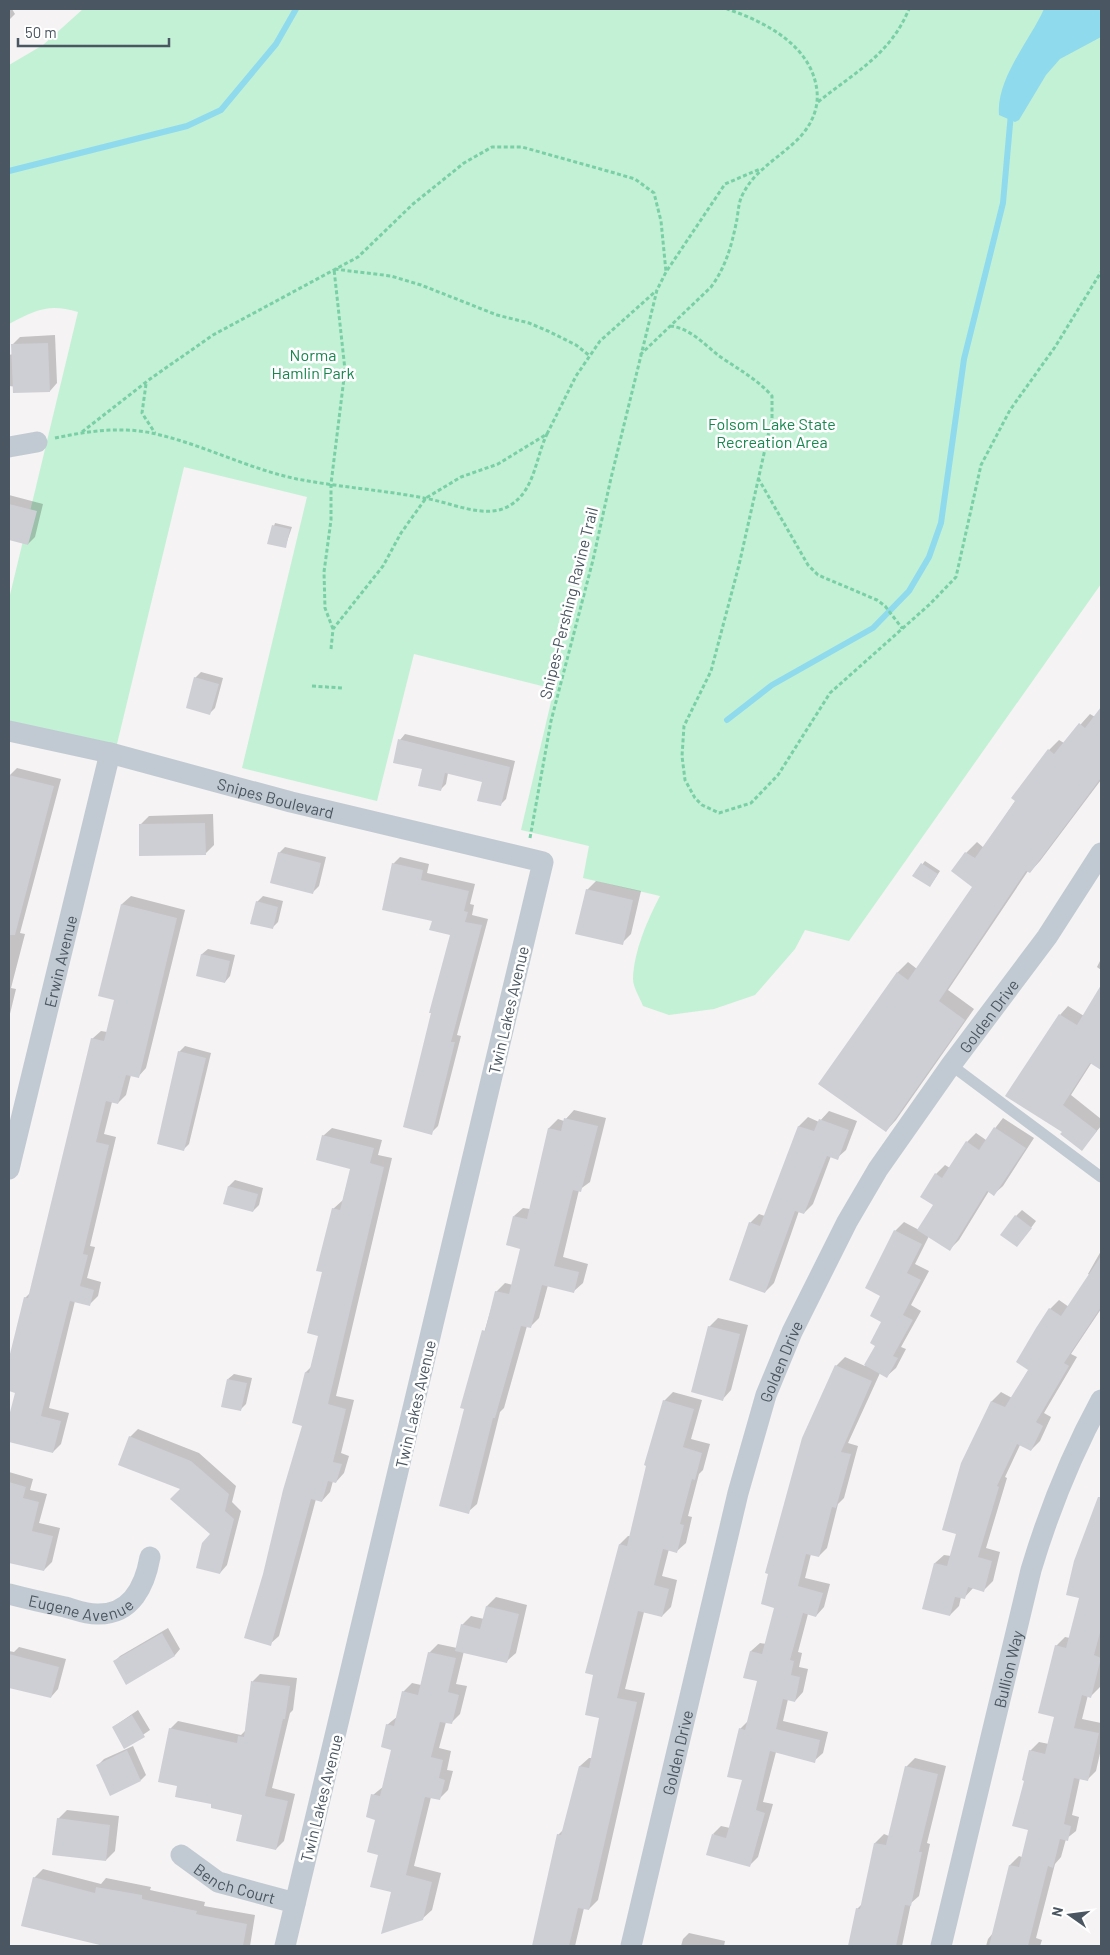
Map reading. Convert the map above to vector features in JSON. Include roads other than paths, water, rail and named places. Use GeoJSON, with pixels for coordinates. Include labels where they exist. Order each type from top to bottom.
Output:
{"type":"FeatureCollection","features":[{"type":"Feature","properties":{"kind":"street"},"geometry":{"type":"LineString","coordinates":[[9,447],[37,442]]}},
{"type":"Feature","properties":{"kind":"street","name":"Snipes Boulevard"},"geometry":{"type":"LineString","coordinates":[[9,730],[110,753],[290,802],[535,860]]}},
{"type":"Feature","properties":{"kind":"street","name":"Erwin Avenue"},"geometry":{"type":"LineString","coordinates":[[9,1169],[110,753]]}},
{"type":"Feature","properties":{"kind":"street","name":"Golden Drive"},"geometry":{"type":"LineString","coordinates":[[631,1946],[738,1493],[766,1395],[799,1316],[847,1222],[878,1169],[951,1065],[1047,937],[1101,853]]}},
{"type":"Feature","properties":{"kind":"street","name":"Twin Lakes Avenue"},"geometry":{"type":"LineString","coordinates":[[285,1946],[535,860]]}},
{"type":"Feature","properties":{"kind":"street","name":"Bullion Way"},"geometry":{"type":"LineString","coordinates":[[941,1946],[1039,1542],[1062,1478],[1101,1400]]}},
{"type":"Feature","properties":{"kind":"street","name":"Eugene Avenue"},"geometry":{"type":"LineString","coordinates":[[9,1594],[98,1615],[114,1612],[127,1606],[137,1596],[148,1573],[150,1557]]}},
{"type":"Feature","properties":{"kind":"street","name":"Bench Court"},"geometry":{"type":"LineString","coordinates":[[181,1855],[218,1882],[295,1903]]}},
{"type":"Feature","properties":{"kind":"lane"},"geometry":{"type":"LineString","coordinates":[[951,1065],[1101,1177]]}},
{"type":"Feature","properties":{"kind":"water"},"geometry":{"type":"Polygon","coordinates":[[[1044,9],[1101,9],[1101,37],[1060,59],[1046,75],[1019,120],[1015,122],[999,115],[999,101],[1008,74],[1044,9]]]}},
{"type":"Feature","properties":{"kind":"waterway"},"geometry":{"type":"LineString","coordinates":[[9,171],[187,126],[221,110],[276,44],[296,9]]}},
{"type":"Feature","properties":{"kind":"waterway"},"geometry":{"type":"LineString","coordinates":[[727,720],[772,685],[873,628],[909,591],[929,557],[941,523],[964,359],[1003,203],[1011,113]]}},
{"type":"Feature","properties":{"kind":"park label","name":"Norma Hamlin Park"},"geometry":{"type":"Point","coordinates":[313,363]}},
{"type":"Feature","properties":{"kind":"park label","name":"Folsom Lake State Recreation Area"},"geometry":{"type":"Point","coordinates":[772,432]}}]}
